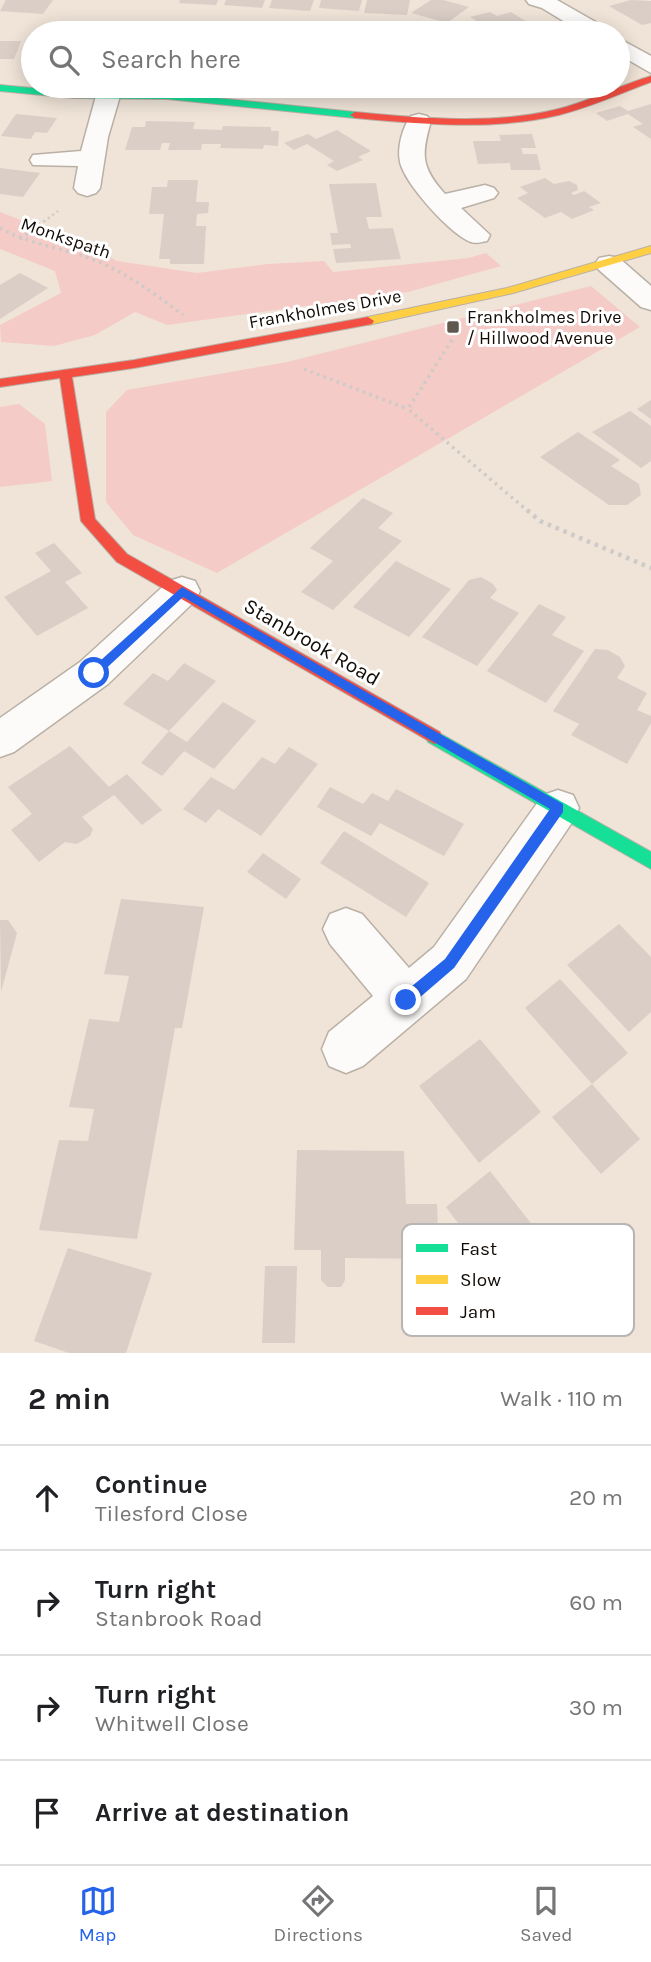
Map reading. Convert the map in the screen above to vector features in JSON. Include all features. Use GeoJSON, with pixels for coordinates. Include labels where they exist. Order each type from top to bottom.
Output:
{"type":"FeatureCollection","features":[{"type":"Feature","properties":{"kind":"street"},"geometry":{"type":"LineString","coordinates":[[543,2],[571,0]]}},
{"type":"Feature","properties":{"kind":"street"},"geometry":{"type":"LineString","coordinates":[[543,2],[577,21]]}},
{"type":"Feature","properties":{"kind":"street"},"geometry":{"type":"LineString","coordinates":[[630,53],[651,66]]}},
{"type":"Feature","properties":{"kind":"street"},"geometry":{"type":"LineString","coordinates":[[630,86],[651,79]]}},
{"type":"Feature","properties":{"kind":"street"},"geometry":{"type":"LineString","coordinates":[[0,88],[21,88]]}},
{"type":"Feature","properties":{"kind":"street"},"geometry":{"type":"LineString","coordinates":[[87,188],[96,137],[107,98]]}},
{"type":"Feature","properties":{"kind":"street"},"geometry":{"type":"LineString","coordinates":[[154,98],[223,101],[419,121],[496,120],[546,115],[596,98]]}},
{"type":"Feature","properties":{"kind":"street"},"geometry":{"type":"LineString","coordinates":[[419,121],[411,155],[417,176],[442,205],[477,235]]}},
{"type":"Feature","properties":{"kind":"street"},"geometry":{"type":"LineString","coordinates":[[42,160],[93,158]]}},
{"type":"Feature","properties":{"kind":"street"},"geometry":{"type":"LineString","coordinates":[[442,205],[485,193]]}},
{"type":"Feature","properties":{"kind":"street","name":"Frankholmes Drive"},"geometry":{"type":"LineString","coordinates":[[0,383],[66,376],[412,313],[609,264],[651,249]]}},
{"type":"Feature","properties":{"kind":"street"},"geometry":{"type":"LineString","coordinates":[[609,264],[651,302]]}},
{"type":"Feature","properties":{"kind":"street","name":"Stanbrook Road"},"geometry":{"type":"LineString","coordinates":[[66,376],[88,521],[122,558],[651,861]]}},
{"type":"Feature","properties":{"kind":"street"},"geometry":{"type":"LineString","coordinates":[[0,740],[94,673],[182,591]]}},
{"type":"Feature","properties":{"kind":"street"},"geometry":{"type":"LineString","coordinates":[[346,1049],[450,963],[558,808]]}},
{"type":"Feature","properties":{"kind":"street"},"geometry":{"type":"LineString","coordinates":[[346,929],[406,1000]]}},
{"type":"Feature","properties":{"kind":"path"},"geometry":{"type":"LineString","coordinates":[[20,240],[87,188]]}},
{"type":"Feature","properties":{"kind":"path","name":"Monkspath"},"geometry":{"type":"LineString","coordinates":[[0,228],[20,240],[77,254],[130,275],[225,347]]}},
{"type":"Feature","properties":{"kind":"path"},"geometry":{"type":"LineString","coordinates":[[408,408],[479,298]]}},
{"type":"Feature","properties":{"kind":"path"},"geometry":{"type":"LineString","coordinates":[[299,367],[408,408],[540,521],[651,568]]}},
{"type":"Feature","properties":{"kind":"shaded area"},"geometry":{"type":"Polygon","coordinates":[[[0,212],[97,250],[117,261],[197,273],[268,264],[324,261],[333,272],[468,258],[486,253],[501,266],[408,292],[167,325],[135,312],[95,335],[54,346],[1,342],[0,325],[61,293],[55,271],[0,249],[0,212]]]}},
{"type":"Feature","properties":{"kind":"shaded area"},"geometry":{"type":"Polygon","coordinates":[[[591,286],[640,327],[217,573],[133,535],[106,502],[106,412],[127,390],[287,362],[591,286]]]}},
{"type":"Feature","properties":{"kind":"shaded area"},"geometry":{"type":"Polygon","coordinates":[[[19,404],[45,424],[52,481],[0,487],[0,407],[19,404]]]}},
{"type":"Feature","properties":{"kind":"building"},"geometry":{"type":"Polygon","coordinates":[[[6,0],[53,0],[43,14],[0,11],[6,0]]]}},
{"type":"Feature","properties":{"kind":"building"},"geometry":{"type":"Polygon","coordinates":[[[180,0],[218,0],[216,5],[179,3],[180,0]]]}},
{"type":"Feature","properties":{"kind":"building"},"geometry":{"type":"Polygon","coordinates":[[[226,0],[265,0],[262,8],[224,5],[226,0]]]}},
{"type":"Feature","properties":{"kind":"building"},"geometry":{"type":"Polygon","coordinates":[[[272,0],[314,0],[310,11],[269,8],[272,0]]]}},
{"type":"Feature","properties":{"kind":"building"},"geometry":{"type":"Polygon","coordinates":[[[321,0],[362,0],[359,11],[319,8],[321,0]]]}},
{"type":"Feature","properties":{"kind":"building"},"geometry":{"type":"Polygon","coordinates":[[[367,0],[410,0],[407,15],[364,13],[367,0]]]}},
{"type":"Feature","properties":{"kind":"building"},"geometry":{"type":"Polygon","coordinates":[[[431,0],[443,0],[469,7],[450,21],[411,13],[431,0]]]}},
{"type":"Feature","properties":{"kind":"building"},"geometry":{"type":"Polygon","coordinates":[[[631,0],[651,1],[651,23],[642,25],[609,6],[631,0]]]}},
{"type":"Feature","properties":{"kind":"building"},"geometry":{"type":"Polygon","coordinates":[[[490,12],[497,16],[511,12],[525,21],[476,21],[470,17],[490,12]]]}},
{"type":"Feature","properties":{"kind":"building"},"geometry":{"type":"Polygon","coordinates":[[[0,41],[21,41],[14,59],[0,59],[0,41]]]}},
{"type":"Feature","properties":{"kind":"building"},"geometry":{"type":"Polygon","coordinates":[[[651,104],[651,139],[633,127],[643,124],[628,114],[607,121],[596,113],[620,106],[628,111],[651,104]]]}},
{"type":"Feature","properties":{"kind":"building"},"geometry":{"type":"Polygon","coordinates":[[[16,114],[57,118],[47,133],[35,132],[31,139],[1,136],[16,114]]]}},
{"type":"Feature","properties":{"kind":"building"},"geometry":{"type":"Polygon","coordinates":[[[146,121],[195,122],[193,129],[222,130],[223,126],[271,127],[271,131],[279,131],[278,146],[264,145],[263,149],[220,148],[221,144],[202,144],[201,150],[168,150],[170,143],[162,143],[160,150],[125,150],[132,127],[145,127],[146,121]]]}},
{"type":"Feature","properties":{"kind":"building"},"geometry":{"type":"Polygon","coordinates":[[[337,130],[371,151],[358,157],[363,160],[337,171],[327,165],[334,161],[307,144],[294,150],[284,143],[308,134],[316,139],[337,130]]]}},
{"type":"Feature","properties":{"kind":"building"},"geometry":{"type":"Polygon","coordinates":[[[532,134],[536,148],[521,148],[523,154],[537,154],[541,170],[511,170],[510,163],[478,164],[473,141],[501,141],[499,135],[532,134]]]}},
{"type":"Feature","properties":{"kind":"building"},"geometry":{"type":"Polygon","coordinates":[[[0,168],[40,173],[23,197],[0,194],[0,168]]]}},
{"type":"Feature","properties":{"kind":"building"},"geometry":{"type":"Polygon","coordinates":[[[545,178],[554,184],[569,181],[577,185],[578,190],[571,193],[574,195],[584,191],[601,203],[589,207],[594,210],[572,219],[561,212],[545,218],[517,198],[528,193],[520,187],[545,178]]]}},
{"type":"Feature","properties":{"kind":"building"},"geometry":{"type":"Polygon","coordinates":[[[168,180],[198,180],[196,202],[209,202],[208,213],[197,214],[196,226],[206,226],[204,264],[170,264],[170,259],[159,259],[164,214],[149,214],[152,187],[167,187],[168,180]]]}},
{"type":"Feature","properties":{"kind":"building"},"geometry":{"type":"Polygon","coordinates":[[[376,183],[382,217],[366,217],[369,229],[393,228],[401,259],[336,263],[333,249],[351,248],[350,244],[332,245],[330,233],[338,233],[329,184],[376,183]]]}},
{"type":"Feature","properties":{"kind":"building"},"geometry":{"type":"Polygon","coordinates":[[[20,273],[48,288],[0,319],[0,285],[20,273]]]}},
{"type":"Feature","properties":{"kind":"building"},"geometry":{"type":"Polygon","coordinates":[[[651,400],[651,419],[637,409],[651,400]]]}},
{"type":"Feature","properties":{"kind":"building"},"geometry":{"type":"Polygon","coordinates":[[[630,411],[651,426],[651,461],[641,468],[592,432],[630,411]]]}},
{"type":"Feature","properties":{"kind":"building"},"geometry":{"type":"Polygon","coordinates":[[[578,432],[620,460],[611,466],[639,484],[641,495],[627,505],[609,505],[540,457],[578,432]]]}},
{"type":"Feature","properties":{"kind":"building"},"geometry":{"type":"Polygon","coordinates":[[[363,498],[393,513],[378,528],[402,541],[333,610],[301,592],[333,561],[310,548],[363,498]]]}},
{"type":"Feature","properties":{"kind":"building"},"geometry":{"type":"Polygon","coordinates":[[[54,543],[82,573],[65,582],[88,608],[37,636],[4,597],[51,571],[35,553],[54,543]]]}},
{"type":"Feature","properties":{"kind":"building"},"geometry":{"type":"Polygon","coordinates":[[[396,561],[451,589],[409,637],[353,607],[396,561]]]}},
{"type":"Feature","properties":{"kind":"building"},"geometry":{"type":"Polygon","coordinates":[[[481,577],[493,584],[497,590],[490,598],[519,613],[477,666],[422,637],[469,580],[481,577]]]}},
{"type":"Feature","properties":{"kind":"building"},"geometry":{"type":"Polygon","coordinates":[[[539,604],[566,617],[552,635],[584,651],[546,703],[487,671],[539,604]]]}},
{"type":"Feature","properties":{"kind":"building"},"geometry":{"type":"Polygon","coordinates":[[[595,649],[608,650],[620,657],[625,666],[617,678],[647,693],[637,710],[651,716],[651,723],[627,764],[571,735],[579,724],[553,711],[595,649]]]}},
{"type":"Feature","properties":{"kind":"building"},"geometry":{"type":"Polygon","coordinates":[[[184,663],[216,681],[169,731],[123,704],[153,673],[168,681],[184,663]]]}},
{"type":"Feature","properties":{"kind":"building"},"geometry":{"type":"Polygon","coordinates":[[[223,702],[256,721],[214,769],[184,751],[162,776],[141,763],[169,731],[187,742],[223,702]]]}},
{"type":"Feature","properties":{"kind":"building"},"geometry":{"type":"Polygon","coordinates":[[[70,746],[109,787],[127,774],[162,810],[142,825],[114,795],[82,817],[93,829],[90,836],[77,844],[65,842],[39,862],[11,830],[32,814],[8,787],[70,746]]]}},
{"type":"Feature","properties":{"kind":"building"},"geometry":{"type":"Polygon","coordinates":[[[289,747],[318,764],[261,836],[218,809],[206,823],[183,809],[211,777],[234,790],[262,757],[275,764],[289,747]]]}},
{"type":"Feature","properties":{"kind":"building"},"geometry":{"type":"Polygon","coordinates":[[[330,787],[363,804],[372,793],[388,801],[396,789],[464,824],[444,856],[380,823],[371,836],[317,807],[330,787]]]}},
{"type":"Feature","properties":{"kind":"building"},"geometry":{"type":"Polygon","coordinates":[[[344,831],[429,883],[406,917],[320,863],[344,831]]]}},
{"type":"Feature","properties":{"kind":"building"},"geometry":{"type":"Polygon","coordinates":[[[263,853],[301,879],[286,899],[247,872],[263,853]]]}},
{"type":"Feature","properties":{"kind":"building"},"geometry":{"type":"Polygon","coordinates":[[[121,899],[204,907],[182,1028],[175,1028],[137,1239],[39,1230],[59,1140],[88,1141],[94,1109],[69,1107],[89,1019],[119,1022],[129,976],[104,974],[121,899]]]}},
{"type":"Feature","properties":{"kind":"building"},"geometry":{"type":"Polygon","coordinates":[[[0,920],[8,920],[17,933],[1,992],[0,920]]]}},
{"type":"Feature","properties":{"kind":"building"},"geometry":{"type":"Polygon","coordinates":[[[619,924],[651,957],[651,1012],[629,1032],[567,965],[619,924]]]}},
{"type":"Feature","properties":{"kind":"building"},"geometry":{"type":"Polygon","coordinates":[[[560,979],[628,1053],[592,1084],[525,1008],[560,979]]]}},
{"type":"Feature","properties":{"kind":"building"},"geometry":{"type":"Polygon","coordinates":[[[480,1039],[541,1112],[479,1163],[419,1086],[480,1039]]]}},
{"type":"Feature","properties":{"kind":"building"},"geometry":{"type":"Polygon","coordinates":[[[592,1084],[640,1139],[601,1174],[552,1117],[592,1084]]]}},
{"type":"Feature","properties":{"kind":"building"},"geometry":{"type":"Polygon","coordinates":[[[297,1150],[404,1151],[406,1204],[437,1204],[438,1224],[402,1224],[402,1259],[345,1258],[345,1280],[341,1287],[328,1287],[321,1280],[321,1250],[294,1250],[297,1150]]]}},
{"type":"Feature","properties":{"kind":"building"},"geometry":{"type":"Polygon","coordinates":[[[490,1171],[532,1224],[459,1224],[446,1207],[490,1171]]]}},
{"type":"Feature","properties":{"kind":"building"},"geometry":{"type":"Polygon","coordinates":[[[68,1248],[152,1273],[126,1353],[69,1353],[34,1341],[68,1248]]]}},
{"type":"Feature","properties":{"kind":"building"},"geometry":{"type":"Polygon","coordinates":[[[265,1266],[297,1266],[295,1343],[262,1343],[265,1266]]]}},
{"type":"Feature","properties":{"kind":"traffic: fast"},"geometry":{"type":"LineString","coordinates":[[0,88],[21,90]]}},
{"type":"Feature","properties":{"kind":"traffic: fast"},"geometry":{"type":"LineString","coordinates":[[187,98],[355,115]]}},
{"type":"Feature","properties":{"kind":"traffic: fast"},"geometry":{"type":"LineString","coordinates":[[434,737],[651,861]]}},
{"type":"Feature","properties":{"kind":"traffic: slow"},"geometry":{"type":"LineString","coordinates":[[368,321],[509,291],[651,249]]}},
{"type":"Feature","properties":{"kind":"traffic: jam"},"geometry":{"type":"LineString","coordinates":[[630,87],[651,79]]}},
{"type":"Feature","properties":{"kind":"traffic: jam"},"geometry":{"type":"LineString","coordinates":[[355,115],[449,121],[497,120],[544,115],[601,98]]}},
{"type":"Feature","properties":{"kind":"traffic: jam"},"geometry":{"type":"LineString","coordinates":[[0,383],[134,364],[368,321]]}},
{"type":"Feature","properties":{"kind":"traffic: jam"},"geometry":{"type":"LineString","coordinates":[[66,376],[88,521],[122,558],[434,737]]}},
{"type":"Feature","properties":{"kind":"place","name":"Frankholmes Drive / Hillwood Avenue"},"geometry":{"type":"Point","coordinates":[453,327]}},
{"type":"Feature","properties":{"kind":"route"},"geometry":{"type":"LineString","coordinates":[[94,673],[182,591],[558,808],[450,963],[406,1000]]}}]}
